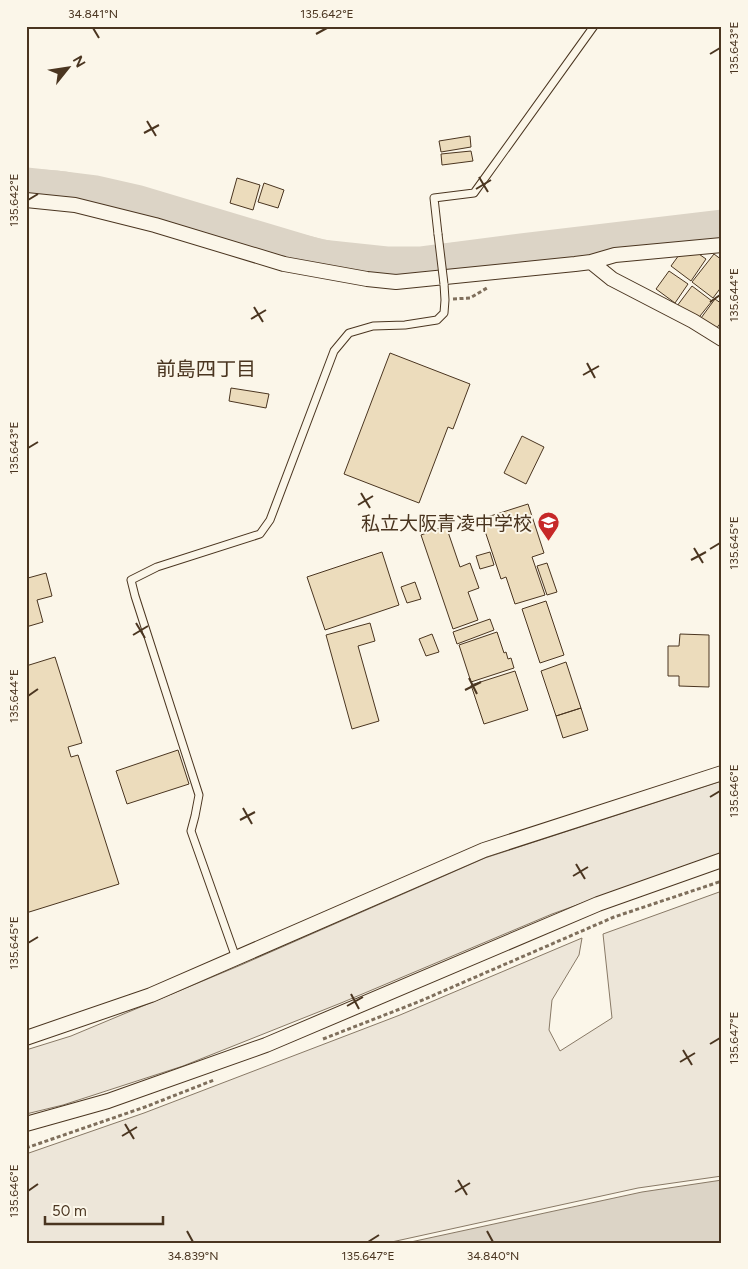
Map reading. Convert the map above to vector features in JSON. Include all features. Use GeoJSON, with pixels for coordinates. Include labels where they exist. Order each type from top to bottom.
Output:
{"type":"FeatureCollection","features":[{"type":"Feature","properties":{"kind":"street"},"geometry":{"type":"LineString","coordinates":[[26,200],[75,205],[156,225],[284,264],[367,279],[396,282],[591,262],[615,256],[722,245]]}},
{"type":"Feature","properties":{"kind":"street"},"geometry":{"type":"LineString","coordinates":[[591,262],[612,279],[722,339]]}},
{"type":"Feature","properties":{"kind":"street"},"geometry":{"type":"LineString","coordinates":[[26,1038],[150,995],[484,850],[722,773]]}},
{"type":"Feature","properties":{"kind":"street"},"geometry":{"type":"LineString","coordinates":[[26,1124],[108,1101],[266,1045],[598,904],[722,860]]}},
{"type":"Feature","properties":{"kind":"lane"},"geometry":{"type":"LineString","coordinates":[[236,958],[190,831],[199,795],[131,580],[156,567],[260,534],[270,520],[334,351],[349,333],[373,326],[405,325],[437,320],[444,313],[444,284],[434,198],[474,193],[594,26]]}},
{"type":"Feature","properties":{"kind":"shaded area"},"geometry":{"type":"Polygon","coordinates":[[[722,781],[722,855],[693,863],[552,914],[341,1003],[183,1066],[63,1105],[26,1114],[26,1050],[71,1036],[241,965],[485,858],[722,781]]]}},
{"type":"Feature","properties":{"kind":"shaded area"},"geometry":{"type":"Polygon","coordinates":[[[722,891],[722,1176],[638,1188],[387,1243],[26,1243],[26,1154],[144,1113],[400,1015],[582,938],[579,955],[552,1000],[549,1030],[560,1051],[612,1018],[603,934],[722,891]]]}},
{"type":"Feature","properties":{"kind":"shaded area"},"geometry":{"type":"Polygon","coordinates":[[[722,1180],[722,1243],[406,1243],[642,1192],[722,1180]]]}},
{"type":"Feature","properties":{"kind":"building"},"geometry":{"type":"Polygon","coordinates":[[[470,136],[471,147],[441,152],[439,141],[470,136]]]}},
{"type":"Feature","properties":{"kind":"building"},"geometry":{"type":"Polygon","coordinates":[[[471,151],[473,161],[442,165],[441,154],[471,151]]]}},
{"type":"Feature","properties":{"kind":"building"},"geometry":{"type":"Polygon","coordinates":[[[237,178],[260,185],[253,210],[230,203],[237,178]]]}},
{"type":"Feature","properties":{"kind":"building"},"geometry":{"type":"Polygon","coordinates":[[[264,183],[284,190],[278,208],[258,202],[264,183]]]}},
{"type":"Feature","properties":{"kind":"building"},"geometry":{"type":"Polygon","coordinates":[[[696,252],[706,259],[691,281],[671,266],[679,255],[696,252]]]}},
{"type":"Feature","properties":{"kind":"building"},"geometry":{"type":"Polygon","coordinates":[[[714,254],[722,260],[722,286],[713,298],[692,282],[714,254]]]}},
{"type":"Feature","properties":{"kind":"building"},"geometry":{"type":"Polygon","coordinates":[[[669,271],[688,284],[675,303],[656,289],[669,271]]]}},
{"type":"Feature","properties":{"kind":"building"},"geometry":{"type":"Polygon","coordinates":[[[692,286],[712,301],[696,321],[677,306],[692,286]]]}},
{"type":"Feature","properties":{"kind":"building"},"geometry":{"type":"Polygon","coordinates":[[[715,299],[722,304],[722,321],[716,329],[701,318],[715,299]]]}},
{"type":"Feature","properties":{"kind":"building"},"geometry":{"type":"Polygon","coordinates":[[[390,353],[470,384],[453,429],[448,427],[419,503],[344,474],[390,353]]]}},
{"type":"Feature","properties":{"kind":"building"},"geometry":{"type":"Polygon","coordinates":[[[231,388],[269,394],[266,408],[229,401],[231,388]]]}},
{"type":"Feature","properties":{"kind":"building"},"geometry":{"type":"Polygon","coordinates":[[[522,436],[544,447],[526,484],[504,473],[522,436]]]}},
{"type":"Feature","properties":{"kind":"building"},"geometry":{"type":"Polygon","coordinates":[[[528,504],[544,553],[532,557],[545,595],[515,604],[506,577],[501,579],[481,519],[528,504]]]}},
{"type":"Feature","properties":{"kind":"building"},"geometry":{"type":"Polygon","coordinates":[[[446,526],[460,567],[470,563],[479,588],[468,592],[478,620],[453,629],[421,535],[446,526]]]}},
{"type":"Feature","properties":{"kind":"building"},"geometry":{"type":"Polygon","coordinates":[[[382,552],[399,605],[325,630],[307,577],[382,552]]]}},
{"type":"Feature","properties":{"kind":"building"},"geometry":{"type":"Polygon","coordinates":[[[490,552],[494,565],[480,569],[476,556],[490,552]]]}},
{"type":"Feature","properties":{"kind":"building"},"geometry":{"type":"Polygon","coordinates":[[[547,563],[557,592],[547,595],[537,566],[547,563]]]}},
{"type":"Feature","properties":{"kind":"building"},"geometry":{"type":"Polygon","coordinates":[[[46,573],[52,596],[37,600],[43,622],[26,627],[26,574],[28,578],[46,573]]]}},
{"type":"Feature","properties":{"kind":"building"},"geometry":{"type":"Polygon","coordinates":[[[415,582],[421,599],[407,603],[401,587],[415,582]]]}},
{"type":"Feature","properties":{"kind":"building"},"geometry":{"type":"Polygon","coordinates":[[[546,601],[564,655],[540,663],[522,609],[546,601]]]}},
{"type":"Feature","properties":{"kind":"building"},"geometry":{"type":"Polygon","coordinates":[[[490,619],[494,630],[457,644],[453,632],[490,619]]]}},
{"type":"Feature","properties":{"kind":"building"},"geometry":{"type":"Polygon","coordinates":[[[370,623],[375,641],[358,646],[379,721],[352,729],[326,635],[370,623]]]}},
{"type":"Feature","properties":{"kind":"building"},"geometry":{"type":"Polygon","coordinates":[[[497,632],[504,653],[506,652],[508,659],[511,658],[514,668],[471,682],[459,645],[497,632]]]}},
{"type":"Feature","properties":{"kind":"building"},"geometry":{"type":"Polygon","coordinates":[[[432,634],[439,652],[426,656],[419,639],[432,634]]]}},
{"type":"Feature","properties":{"kind":"building"},"geometry":{"type":"Polygon","coordinates":[[[680,634],[709,635],[709,687],[679,686],[679,676],[668,676],[668,646],[679,646],[680,634]]]}},
{"type":"Feature","properties":{"kind":"building"},"geometry":{"type":"Polygon","coordinates":[[[55,657],[82,743],[68,747],[71,757],[78,755],[119,884],[26,913],[26,666],[55,657]]]}},
{"type":"Feature","properties":{"kind":"building"},"geometry":{"type":"Polygon","coordinates":[[[566,662],[581,708],[556,716],[541,671],[566,662]]]}},
{"type":"Feature","properties":{"kind":"building"},"geometry":{"type":"Polygon","coordinates":[[[515,671],[528,710],[484,724],[471,685],[515,671]]]}},
{"type":"Feature","properties":{"kind":"building"},"geometry":{"type":"Polygon","coordinates":[[[581,708],[588,730],[563,738],[556,716],[581,708]]]}},
{"type":"Feature","properties":{"kind":"building"},"geometry":{"type":"Polygon","coordinates":[[[178,750],[189,784],[127,804],[116,771],[178,750]]]}},
{"type":"Feature","properties":{"kind":"waterway"},"geometry":{"type":"LineString","coordinates":[[26,171],[97,178],[141,188],[322,242],[388,249],[420,249],[722,212]]}},
{"type":"Feature","properties":{"kind":"waterway"},"geometry":{"type":"LineString","coordinates":[[26,182],[64,186],[143,203],[298,248],[349,260],[384,264],[415,264],[447,258],[722,228]]}},
{"type":"Feature","properties":{"kind":"place","name":"私立大阪青凌中学校"},"geometry":{"type":"Point","coordinates":[548,542]}},
{"type":"Feature","properties":{"kind":"district","name":"前島四丁目"},"geometry":{"type":"Point","coordinates":[206,369]}}]}
